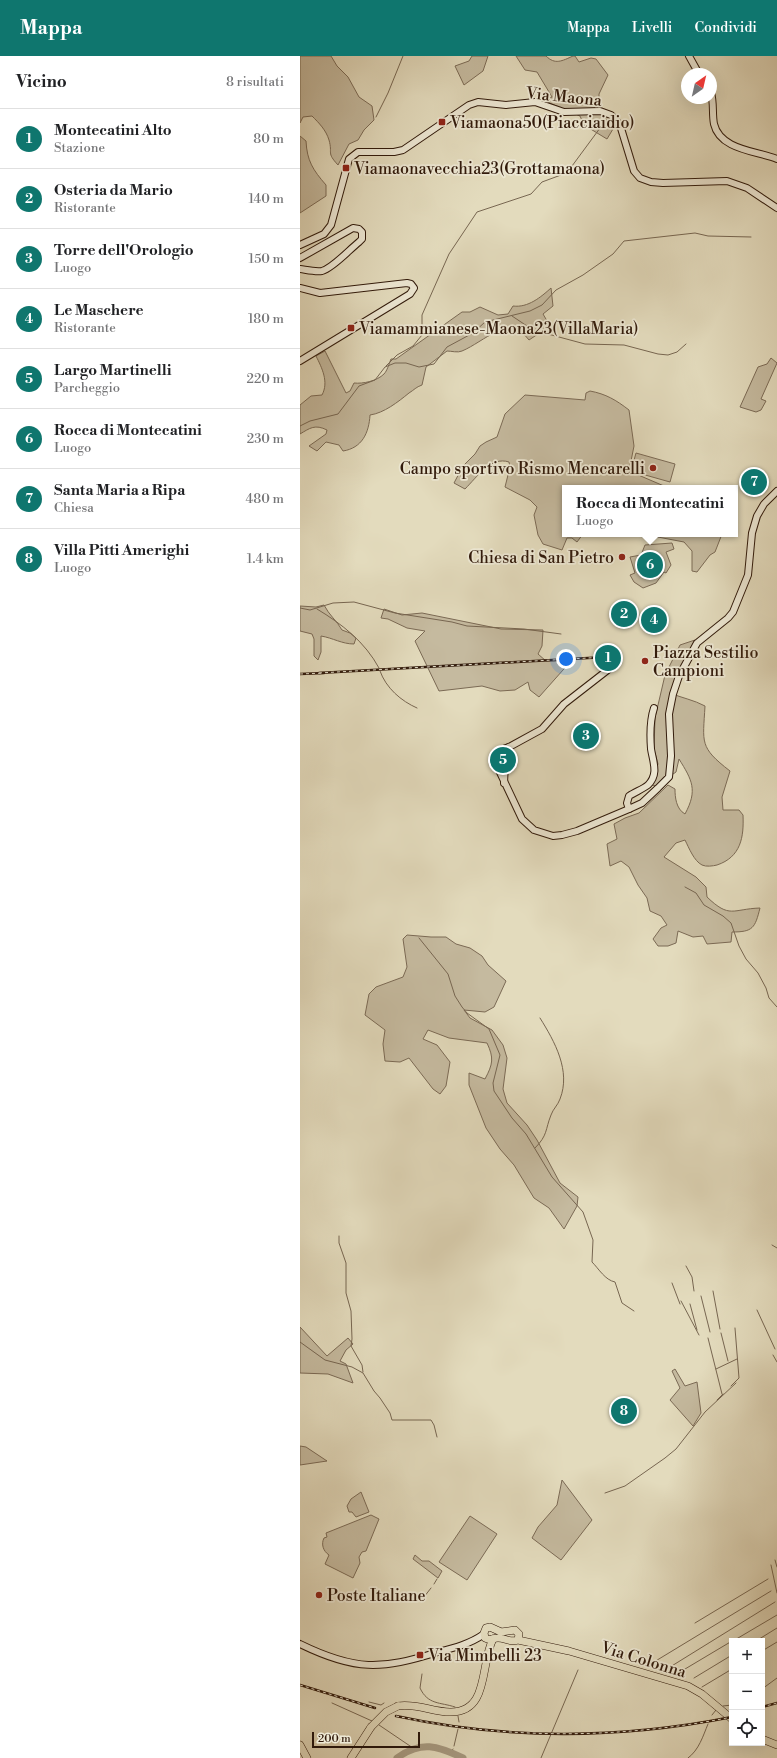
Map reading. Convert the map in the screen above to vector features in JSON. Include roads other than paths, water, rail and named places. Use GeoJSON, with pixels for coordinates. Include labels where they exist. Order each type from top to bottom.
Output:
{"type":"FeatureCollection","features":[{"type":"Feature","properties":{"kind":"main road"},"geometry":{"type":"LineString","coordinates":[[689,56],[696,68]]}},
{"type":"Feature","properties":{"kind":"main road","name":"Via Maona"},"geometry":{"type":"LineString","coordinates":[[300,245],[324,234],[331,225],[349,159],[358,152],[394,152],[404,150],[469,105],[478,102],[506,105],[535,102],[564,112],[600,112],[611,115],[620,125],[634,171],[640,178],[651,182],[663,183],[727,181],[747,188],[777,208]]}},
{"type":"Feature","properties":{"kind":"main road"},"geometry":{"type":"LineString","coordinates":[[712,104],[714,123],[717,131],[723,138],[739,147],[777,159]]}},
{"type":"Feature","properties":{"kind":"main road"},"geometry":{"type":"LineString","coordinates":[[300,258],[353,228],[359,229],[362,232],[362,239],[328,268],[322,271],[300,268]]}},
{"type":"Feature","properties":{"kind":"main road"},"geometry":{"type":"LineString","coordinates":[[300,288],[320,293],[407,283],[411,284],[414,288],[410,294],[300,361]]}},
{"type":"Feature","properties":{"kind":"main road"},"geometry":{"type":"LineString","coordinates":[[609,669],[564,704],[542,729],[509,747],[500,750],[496,760],[504,784],[522,819],[530,828],[546,834],[557,836],[571,833],[629,809],[642,802],[669,777],[671,756],[670,714],[673,694],[689,657],[697,643],[733,612],[748,574],[752,533],[757,516],[764,504],[777,491]]}},
{"type":"Feature","properties":{"kind":"main road"},"geometry":{"type":"LineString","coordinates":[[629,809],[627,803],[629,796],[648,785],[654,775],[655,764],[651,750],[651,724],[654,708]]}},
{"type":"Feature","properties":{"kind":"main road"},"geometry":{"type":"LineString","coordinates":[[504,784],[509,747]]}},
{"type":"Feature","properties":{"kind":"main road"},"geometry":{"type":"LineString","coordinates":[[300,1644],[342,1662],[373,1666],[411,1661],[476,1642],[487,1637],[500,1638],[513,1642],[519,1638],[515,1630],[501,1632],[490,1627],[486,1628],[487,1637],[487,1652],[480,1692],[475,1701],[467,1708],[450,1712],[409,1706],[398,1706],[378,1718],[351,1758]]}},
{"type":"Feature","properties":{"kind":"main road","name":"Via Colonna"},"geometry":{"type":"LineString","coordinates":[[519,1638],[539,1645],[569,1650],[688,1686],[702,1694],[729,1717]]}},
{"type":"Feature","properties":{"kind":"main road"},"geometry":{"type":"LineString","coordinates":[[765,1740],[777,1745]]}},
{"type":"Feature","properties":{"kind":"main road"},"geometry":{"type":"LineString","coordinates":[[300,1745],[307,1758]]}},
{"type":"Feature","properties":{"kind":"waterway"},"geometry":{"type":"LineString","coordinates":[[376,117],[388,93],[403,56]]}},
{"type":"Feature","properties":{"kind":"waterway"},"geometry":{"type":"LineString","coordinates":[[386,366],[397,355],[413,346],[422,335],[422,315],[449,254],[477,212],[531,194],[542,182],[561,175],[572,166],[606,120]]}},
{"type":"Feature","properties":{"kind":"waterway"},"geometry":{"type":"LineString","coordinates":[[300,426],[310,421],[338,414],[359,386],[375,380],[385,367],[395,363],[406,363],[419,367],[434,364],[447,347],[473,333],[485,322],[530,311],[542,305],[556,290],[583,275],[613,254],[624,241],[695,233],[708,236],[751,237]]}},
{"type":"Feature","properties":{"kind":"waterway"},"geometry":{"type":"LineString","coordinates":[[512,316],[533,330],[585,344],[624,345],[658,354],[668,355],[677,352],[686,344]]}},
{"type":"Feature","properties":{"kind":"waterway"},"geometry":{"type":"LineString","coordinates":[[300,608],[310,610],[333,603],[354,602],[395,613],[452,622],[467,626],[524,629],[561,634]]}},
{"type":"Feature","properties":{"kind":"waterway"},"geometry":{"type":"LineString","coordinates":[[317,609],[352,634],[367,650],[379,668]]}},
{"type":"Feature","properties":{"kind":"waterway"},"geometry":{"type":"LineString","coordinates":[[380,671],[390,688],[405,702],[417,708]]}},
{"type":"Feature","properties":{"kind":"waterway"},"geometry":{"type":"LineString","coordinates":[[685,887],[696,893],[704,905],[723,916],[731,923],[739,946],[746,959],[758,973],[766,988],[769,998],[777,1007]]}},
{"type":"Feature","properties":{"kind":"waterway"},"geometry":{"type":"LineString","coordinates":[[419,938],[448,974],[455,996],[462,1007],[467,1013],[489,1029],[500,1055],[493,1083],[494,1091],[512,1118],[526,1134],[552,1177],[583,1212],[593,1240],[592,1262],[605,1277],[615,1282],[622,1303],[634,1311]]}},
{"type":"Feature","properties":{"kind":"waterway"},"geometry":{"type":"LineString","coordinates":[[535,1148],[544,1136],[552,1113],[559,1101],[564,1078],[560,1057],[540,1018]]}},
{"type":"Feature","properties":{"kind":"waterway"},"geometry":{"type":"LineString","coordinates":[[339,1236],[339,1243],[346,1263],[346,1293],[351,1311],[351,1346],[362,1365],[363,1372]]}},
{"type":"Feature","properties":{"kind":"waterway"},"geometry":{"type":"LineString","coordinates":[[772,1245],[777,1248]]}},
{"type":"Feature","properties":{"kind":"waterway"},"geometry":{"type":"LineString","coordinates":[[686,1266],[692,1277],[694,1291]]}},
{"type":"Feature","properties":{"kind":"waterway"},"geometry":{"type":"LineString","coordinates":[[672,1283],[680,1304]]}},
{"type":"Feature","properties":{"kind":"waterway"},"geometry":{"type":"LineString","coordinates":[[713,1291],[720,1329]]}},
{"type":"Feature","properties":{"kind":"waterway"},"geometry":{"type":"LineString","coordinates":[[701,1296],[710,1332]]}},
{"type":"Feature","properties":{"kind":"waterway"},"geometry":{"type":"LineString","coordinates":[[681,1301],[699,1335]]}},
{"type":"Feature","properties":{"kind":"waterway"},"geometry":{"type":"LineString","coordinates":[[690,1304],[697,1330]]}},
{"type":"Feature","properties":{"kind":"waterway"},"geometry":{"type":"LineString","coordinates":[[757,1310],[775,1349]]}},
{"type":"Feature","properties":{"kind":"waterway"},"geometry":{"type":"LineString","coordinates":[[731,1386],[739,1378],[735,1328]]}},
{"type":"Feature","properties":{"kind":"waterway"},"geometry":{"type":"LineString","coordinates":[[721,1333],[728,1361]]}},
{"type":"Feature","properties":{"kind":"waterway"},"geometry":{"type":"LineString","coordinates":[[708,1338],[722,1394]]}},
{"type":"Feature","properties":{"kind":"waterway"},"geometry":{"type":"LineString","coordinates":[[300,1342],[325,1360],[352,1367],[363,1373],[390,1413],[392,1420],[431,1420],[437,1437]]}},
{"type":"Feature","properties":{"kind":"waterway"},"geometry":{"type":"LineString","coordinates":[[773,1355],[777,1362]]}},
{"type":"Feature","properties":{"kind":"waterway"},"geometry":{"type":"LineString","coordinates":[[716,1369],[737,1359]]}},
{"type":"Feature","properties":{"kind":"waterway"},"geometry":{"type":"LineString","coordinates":[[605,1493],[625,1486],[676,1449],[705,1412],[736,1383]]}},
{"type":"Feature","properties":{"kind":"waterway"},"geometry":{"type":"LineString","coordinates":[[717,1400],[723,1394]]}},
{"type":"Feature","properties":{"kind":"waterway"},"geometry":{"type":"LineString","coordinates":[[775,1560],[777,1567]]}},
{"type":"Feature","properties":{"kind":"waterway"},"geometry":{"type":"LineString","coordinates":[[771,1565],[777,1593]]}},
{"type":"Feature","properties":{"kind":"waterway"},"geometry":{"type":"LineString","coordinates":[[434,1584],[437,1579]]}},
{"type":"Feature","properties":{"kind":"waterway"},"geometry":{"type":"LineString","coordinates":[[695,1623],[768,1579]]}},
{"type":"Feature","properties":{"kind":"waterway"},"geometry":{"type":"LineString","coordinates":[[424,1597],[431,1588]]}},
{"type":"Feature","properties":{"kind":"waterway"},"geometry":{"type":"LineString","coordinates":[[649,1665],[771,1591]]}},
{"type":"Feature","properties":{"kind":"waterway"},"geometry":{"type":"LineString","coordinates":[[662,1672],[775,1602]]}},
{"type":"Feature","properties":{"kind":"waterway"},"geometry":{"type":"LineString","coordinates":[[738,1638],[777,1615]]}},
{"type":"Feature","properties":{"kind":"waterway"},"geometry":{"type":"LineString","coordinates":[[761,1638],[777,1628]]}},
{"type":"Feature","properties":{"kind":"waterway"},"geometry":{"type":"LineString","coordinates":[[765,1649],[777,1642]]}},
{"type":"Feature","properties":{"kind":"waterway"},"geometry":{"type":"LineString","coordinates":[[675,1675],[729,1643]]}},
{"type":"Feature","properties":{"kind":"waterway"},"geometry":{"type":"LineString","coordinates":[[694,1678],[729,1657]]}},
{"type":"Feature","properties":{"kind":"waterway"},"geometry":{"type":"LineString","coordinates":[[541,1758],[578,1670]]}},
{"type":"Feature","properties":{"kind":"waterway"},"geometry":{"type":"LineString","coordinates":[[702,1687],[729,1671]]}},
{"type":"Feature","properties":{"kind":"waterway"},"geometry":{"type":"LineString","coordinates":[[422,1674],[420,1688],[423,1693],[435,1702],[455,1707]]}},
{"type":"Feature","properties":{"kind":"waterway"},"geometry":{"type":"LineString","coordinates":[[765,1687],[777,1678]]}},
{"type":"Feature","properties":{"kind":"waterway"},"geometry":{"type":"LineString","coordinates":[[369,1702],[381,1705],[384,1703]]}},
{"type":"Feature","properties":{"kind":"waterway"},"geometry":{"type":"LineString","coordinates":[[332,1703],[372,1721]]}},
{"type":"Feature","properties":{"kind":"waterway"},"geometry":{"type":"LineString","coordinates":[[723,1706],[729,1705]]}},
{"type":"Feature","properties":{"kind":"waterway"},"geometry":{"type":"LineString","coordinates":[[712,1715],[716,1710]]}},
{"type":"Feature","properties":{"kind":"waterway"},"geometry":{"type":"LineString","coordinates":[[458,1716],[459,1722]]}},
{"type":"Feature","properties":{"kind":"waterway"},"geometry":{"type":"LineString","coordinates":[[688,1758],[698,1747],[708,1724]]}},
{"type":"Feature","properties":{"kind":"waterway"},"geometry":{"type":"LineString","coordinates":[[379,1725],[413,1748]]}},
{"type":"Feature","properties":{"kind":"waterway"},"geometry":{"type":"LineString","coordinates":[[454,1746],[458,1729]]}},
{"type":"Feature","properties":{"kind":"waterway"},"geometry":{"type":"LineString","coordinates":[[397,1758],[406,1752],[422,1747],[446,1750],[463,1758]]}},
{"type":"Feature","properties":{"kind":"railway"},"geometry":{"type":"LineString","coordinates":[[319,673],[606,657]]}},
{"type":"Feature","properties":{"kind":"railway"},"geometry":{"type":"LineString","coordinates":[[300,674],[324,673]]}},
{"type":"Feature","properties":{"kind":"railway"},"geometry":{"type":"LineString","coordinates":[[300,1685],[375,1708]]}},
{"type":"Feature","properties":{"kind":"railway"},"geometry":{"type":"LineString","coordinates":[[765,1706],[777,1703]]}},
{"type":"Feature","properties":{"kind":"railway"},"geometry":{"type":"LineString","coordinates":[[396,1716],[438,1724],[480,1729],[522,1733],[564,1734],[648,1730],[729,1718]]}},
{"type":"Feature","properties":{"kind":"place","name":"Viamaona50(Piacciaidio)"},"geometry":{"type":"Point","coordinates":[442,122]}},
{"type":"Feature","properties":{"kind":"place","name":"Viamaonavecchia23(Grottamaona)"},"geometry":{"type":"Point","coordinates":[346,168]}},
{"type":"Feature","properties":{"kind":"place","name":"Viamammianese-Maona23(VillaMaria)"},"geometry":{"type":"Point","coordinates":[351,328]}},
{"type":"Feature","properties":{"kind":"place","name":"Campo sportivo Rismo Mencarelli"},"geometry":{"type":"Point","coordinates":[653,468]}},
{"type":"Feature","properties":{"kind":"place","name":"Santa Maria a Ripa"},"geometry":{"type":"Point","coordinates":[754,482]}},
{"type":"Feature","properties":{"kind":"place","name":"Chiesa di San Pietro"},"geometry":{"type":"Point","coordinates":[622,557]}},
{"type":"Feature","properties":{"kind":"place","name":"Rocca di Montecatini"},"geometry":{"type":"Point","coordinates":[650,565]}},
{"type":"Feature","properties":{"kind":"place","name":"Osteria da Mario"},"geometry":{"type":"Point","coordinates":[624,614]}},
{"type":"Feature","properties":{"kind":"place","name":"Le Maschere"},"geometry":{"type":"Point","coordinates":[654,620]}},
{"type":"Feature","properties":{"kind":"place","name":"Montecatini Alto"},"geometry":{"type":"Point","coordinates":[608,658]}},
{"type":"Feature","properties":{"kind":"place","name":"Piazza Sestilio Campioni"},"geometry":{"type":"Point","coordinates":[645,661]}},
{"type":"Feature","properties":{"kind":"place","name":"Torre dell'Orologio"},"geometry":{"type":"Point","coordinates":[586,736]}},
{"type":"Feature","properties":{"kind":"place","name":"Largo Martinelli"},"geometry":{"type":"Point","coordinates":[503,760]}},
{"type":"Feature","properties":{"kind":"place","name":"Villa Pitti Amerighi"},"geometry":{"type":"Point","coordinates":[624,1411]}},
{"type":"Feature","properties":{"kind":"place","name":"Poste Italiane"},"geometry":{"type":"Point","coordinates":[319,1595]}},
{"type":"Feature","properties":{"kind":"place","name":"Via Mimbelli 23"},"geometry":{"type":"Point","coordinates":[420,1655]}}]}
